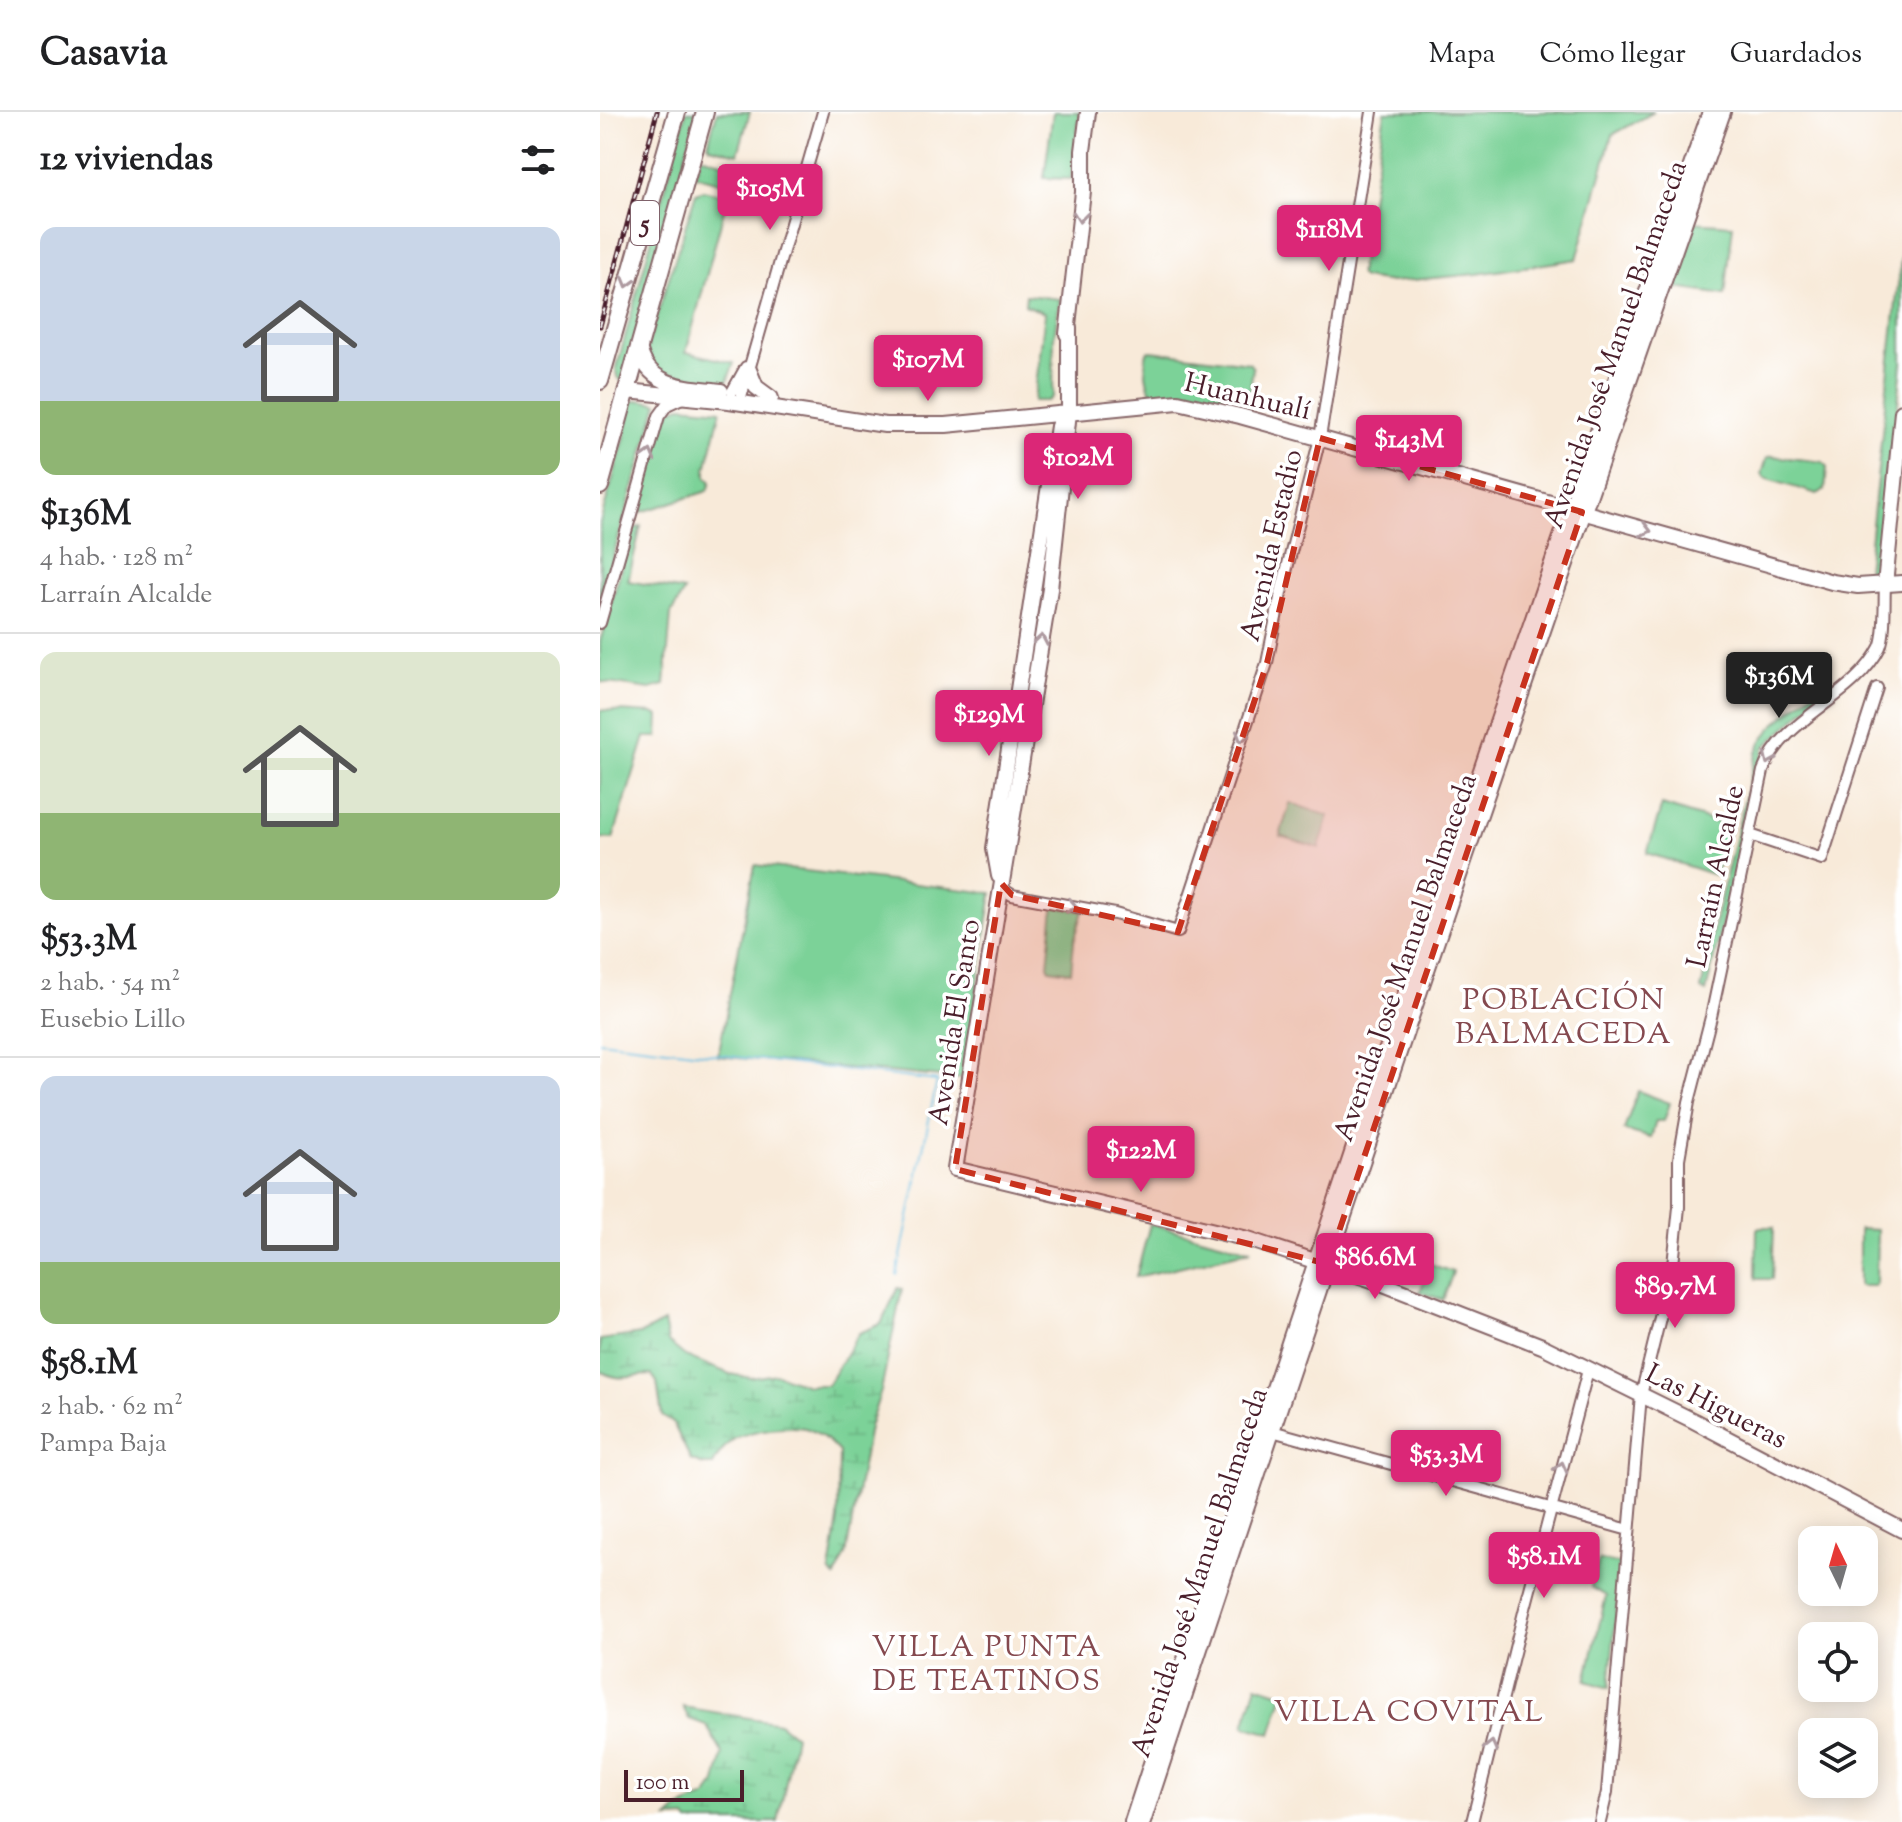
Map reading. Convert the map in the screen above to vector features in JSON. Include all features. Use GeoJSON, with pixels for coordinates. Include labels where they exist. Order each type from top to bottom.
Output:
{"type":"FeatureCollection","features":[{"type":"Feature","properties":{"kind":"highway","name":"5"},"geometry":{"type":"LineString","coordinates":[[600,381],[677,112]]}},
{"type":"Feature","properties":{"kind":"highway","name":"5"},"geometry":{"type":"LineString","coordinates":[[600,486],[705,112]]}},
{"type":"Feature","properties":{"kind":"highway"},"geometry":{"type":"LineString","coordinates":[[606,358],[610,379],[627,391]]}},
{"type":"Feature","properties":{"kind":"main road","name":"Avenida El Santo"},"geometry":{"type":"LineString","coordinates":[[955,1169],[1050,589],[1064,412],[1061,358],[1069,328],[1088,112]]}},
{"type":"Feature","properties":{"kind":"main road","name":"Avenida El Santo"},"geometry":{"type":"LineString","coordinates":[[1085,173],[1095,112]]}},
{"type":"Feature","properties":{"kind":"main road","name":"Avenida José Manuel Balmaceda"},"geometry":{"type":"LineString","coordinates":[[1143,1822],[1272,1431],[1322,1262],[1710,112]]}},
{"type":"Feature","properties":{"kind":"main road","name":"Avenida José Manuel Balmaceda"},"geometry":{"type":"LineString","coordinates":[[1576,510],[1723,112]]}},
{"type":"Feature","properties":{"kind":"main road","name":"Huanhualí"},"geometry":{"type":"LineString","coordinates":[[639,346],[646,365],[664,382],[946,425]]}},
{"type":"Feature","properties":{"kind":"main road"},"geometry":{"type":"LineString","coordinates":[[749,366],[756,387],[771,398]]}},
{"type":"Feature","properties":{"kind":"main road","name":"Huanhualí"},"geometry":{"type":"LineString","coordinates":[[627,391],[729,401],[885,425],[946,425],[1178,402],[1320,438],[1832,582],[1858,586],[1902,583]]}},
{"type":"Feature","properties":{"kind":"main road","name":"Avenida El Santo"},"geometry":{"type":"LineString","coordinates":[[1001,883],[994,848],[1064,412]]}},
{"type":"Feature","properties":{"kind":"main road","name":"Larraín Alcalde"},"geometry":{"type":"LineString","coordinates":[[1885,585],[1902,412]]}},
{"type":"Feature","properties":{"kind":"main road"},"geometry":{"type":"LineString","coordinates":[[1033,600],[1050,589]]}},
{"type":"Feature","properties":{"kind":"main road","name":"Las Higueras"},"geometry":{"type":"LineString","coordinates":[[955,1169],[1248,1239],[1322,1262],[1542,1346],[1902,1530]]}},
{"type":"Feature","properties":{"kind":"main road","name":"Avenida José Manuel Balmaceda"},"geometry":{"type":"LineString","coordinates":[[1132,1822],[1280,1369],[1322,1262]]}},
{"type":"Feature","properties":{"kind":"main road"},"geometry":{"type":"LineString","coordinates":[[1272,1431],[1266,1417],[1280,1369]]}},
{"type":"Feature","properties":{"kind":"street"},"geometry":{"type":"LineString","coordinates":[[737,393],[749,366],[823,112]]}},
{"type":"Feature","properties":{"kind":"street","name":"Avenida Estadio"},"geometry":{"type":"LineString","coordinates":[[1001,883],[1004,890],[1012,895],[1115,914],[1178,932],[1267,663],[1282,588],[1320,438],[1372,112]]}},
{"type":"Feature","properties":{"kind":"street"},"geometry":{"type":"LineString","coordinates":[[600,623],[659,416],[671,402],[684,398]]}},
{"type":"Feature","properties":{"kind":"street","name":"Larraín Alcalde"},"geometry":{"type":"LineString","coordinates":[[1600,1822],[1607,1792],[1641,1395],[1673,1265],[1679,1207],[1679,1159],[1689,1102],[1714,1004],[1763,771],[1775,745],[1850,683],[1881,645],[1885,585]]}},
{"type":"Feature","properties":{"kind":"street"},"geometry":{"type":"LineString","coordinates":[[1750,835],[1822,859],[1877,688]]}},
{"type":"Feature","properties":{"kind":"street"},"geometry":{"type":"LineString","coordinates":[[1472,1822],[1588,1370]]}},
{"type":"Feature","properties":{"kind":"street"},"geometry":{"type":"LineString","coordinates":[[1272,1431],[1629,1530]]}},
{"type":"Feature","properties":{"kind":"highlighted area"},"geometry":{"type":"Polygon","coordinates":[[[1320,438],[1582,512],[1328,1264],[955,1169],[1001,883],[1012,895],[1178,932],[1267,663],[1320,438]]]}},
{"type":"Feature","properties":{"kind":"green space"},"geometry":{"type":"Polygon","coordinates":[[[686,112],[697,112],[625,383],[617,377],[616,370],[686,112]]]}},
{"type":"Feature","properties":{"kind":"green space"},"geometry":{"type":"Polygon","coordinates":[[[717,112],[750,112],[738,154],[708,144],[717,112]]]}},
{"type":"Feature","properties":{"kind":"green space"},"geometry":{"type":"Polygon","coordinates":[[[1053,112],[1080,112],[1071,179],[1044,178],[1053,112]]]}},
{"type":"Feature","properties":{"kind":"green space"},"geometry":{"type":"Polygon","coordinates":[[[1385,112],[1654,112],[1612,135],[1577,259],[1477,274],[1391,282],[1359,275],[1385,112]]]}},
{"type":"Feature","properties":{"kind":"green space"},"geometry":{"type":"Polygon","coordinates":[[[701,156],[791,183],[786,201],[695,175],[701,156]]]}},
{"type":"Feature","properties":{"kind":"green space"},"geometry":{"type":"Polygon","coordinates":[[[703,190],[728,196],[686,352],[734,363],[726,384],[660,371],[648,355],[647,347],[696,193],[703,190]]]}},
{"type":"Feature","properties":{"kind":"green space"},"geometry":{"type":"Polygon","coordinates":[[[1692,222],[1733,225],[1725,295],[1669,287],[1692,222]]]}},
{"type":"Feature","properties":{"kind":"green space"},"geometry":{"type":"Polygon","coordinates":[[[1902,248],[1902,363],[1895,432],[1884,478],[1887,505],[1879,573],[1867,571],[1902,248]]]}},
{"type":"Feature","properties":{"kind":"green space"},"geometry":{"type":"Polygon","coordinates":[[[1026,295],[1060,299],[1054,337],[1053,396],[1048,401],[1034,401],[1045,313],[1025,305],[1026,295]]]}},
{"type":"Feature","properties":{"kind":"green space"},"geometry":{"type":"Polygon","coordinates":[[[1147,352],[1249,363],[1253,368],[1248,404],[1244,408],[1177,396],[1155,396],[1146,375],[1147,352]]]}},
{"type":"Feature","properties":{"kind":"green space"},"geometry":{"type":"Polygon","coordinates":[[[631,402],[658,403],[600,601],[600,523],[626,433],[631,402]]]}},
{"type":"Feature","properties":{"kind":"green space"},"geometry":{"type":"Polygon","coordinates":[[[682,406],[721,410],[706,469],[706,476],[711,482],[708,491],[642,512],[638,509],[662,420],[672,409],[682,406]]]}},
{"type":"Feature","properties":{"kind":"green space"},"geometry":{"type":"Polygon","coordinates":[[[1767,458],[1823,462],[1827,467],[1825,490],[1817,494],[1764,478],[1762,474],[1767,458]]]}},
{"type":"Feature","properties":{"kind":"green space"},"geometry":{"type":"Polygon","coordinates":[[[641,526],[628,581],[684,591],[671,614],[665,685],[650,689],[600,682],[600,642],[631,534],[633,529],[641,526]]]}},
{"type":"Feature","properties":{"kind":"green space"},"geometry":{"type":"Polygon","coordinates":[[[1832,685],[1764,748],[1706,992],[1701,990],[1714,925],[1761,742],[1774,725],[1820,686],[1832,685]]]}},
{"type":"Feature","properties":{"kind":"green space"},"geometry":{"type":"Polygon","coordinates":[[[600,710],[659,716],[658,737],[645,737],[613,839],[600,838],[600,710]]]}},
{"type":"Feature","properties":{"kind":"green space"},"geometry":{"type":"Polygon","coordinates":[[[1290,803],[1329,816],[1319,848],[1280,836],[1290,803]]]}},
{"type":"Feature","properties":{"kind":"green space"},"geometry":{"type":"Polygon","coordinates":[[[1662,805],[1731,827],[1715,875],[1647,853],[1662,805]]]}},
{"type":"Feature","properties":{"kind":"green space"},"geometry":{"type":"Polygon","coordinates":[[[755,865],[992,893],[963,1079],[718,1056],[755,865]]]}},
{"type":"Feature","properties":{"kind":"green space"},"geometry":{"type":"Polygon","coordinates":[[[1054,907],[1083,911],[1074,941],[1071,972],[1050,969],[1048,965],[1054,907]]]}},
{"type":"Feature","properties":{"kind":"green space"},"geometry":{"type":"Polygon","coordinates":[[[1638,1091],[1670,1103],[1664,1121],[1656,1121],[1651,1138],[1624,1130],[1638,1091]]]}},
{"type":"Feature","properties":{"kind":"green space"},"geometry":{"type":"Polygon","coordinates":[[[1150,1224],[1251,1250],[1136,1277],[1150,1224]]]}},
{"type":"Feature","properties":{"kind":"green space"},"geometry":{"type":"Polygon","coordinates":[[[1774,1227],[1772,1279],[1757,1279],[1756,1276],[1757,1229],[1774,1227]]]}},
{"type":"Feature","properties":{"kind":"green space"},"geometry":{"type":"Polygon","coordinates":[[[1859,1229],[1877,1230],[1874,1286],[1859,1286],[1859,1229]]]}},
{"type":"Feature","properties":{"kind":"green space"},"geometry":{"type":"Polygon","coordinates":[[[1430,1264],[1453,1272],[1443,1300],[1420,1292],[1430,1264]]]}},
{"type":"Feature","properties":{"kind":"green space"},"geometry":{"type":"Polygon","coordinates":[[[898,1288],[902,1289],[881,1391],[869,1427],[846,1555],[835,1577],[830,1572],[838,1519],[839,1452],[829,1442],[808,1429],[783,1427],[763,1430],[734,1439],[713,1465],[703,1465],[691,1460],[673,1423],[662,1416],[657,1382],[652,1375],[621,1378],[600,1371],[600,1340],[641,1334],[664,1322],[668,1342],[685,1356],[730,1374],[751,1378],[777,1374],[807,1385],[827,1385],[859,1333],[881,1324],[898,1288]]]}},
{"type":"Feature","properties":{"kind":"green space"},"geometry":{"type":"Polygon","coordinates":[[[1599,1560],[1621,1564],[1609,1688],[1586,1681],[1606,1596],[1591,1587],[1599,1560]]]}},
{"type":"Feature","properties":{"kind":"green space"},"geometry":{"type":"Polygon","coordinates":[[[1257,1685],[1284,1694],[1271,1734],[1244,1726],[1257,1685]]]}},
{"type":"Feature","properties":{"kind":"green space"},"geometry":{"type":"Polygon","coordinates":[[[683,1707],[779,1723],[795,1736],[778,1822],[689,1822],[686,1818],[668,1819],[681,1807],[706,1797],[716,1783],[723,1754],[706,1725],[689,1719],[683,1707]]]}},
{"type":"Feature","properties":{"kind":"waterway"},"geometry":{"type":"LineString","coordinates":[[600,1041],[937,1081],[897,1275]]}},
{"type":"Feature","properties":{"kind":"railway"},"geometry":{"type":"LineString","coordinates":[[600,326],[657,112]]}},
{"type":"Feature","properties":{"kind":"district","name":"POBLACIÓN BALMACEDA"},"geometry":{"type":"Point","coordinates":[1564,1016]}},
{"type":"Feature","properties":{"kind":"district","name":"VILLA PUNTA DE TEATINOS"},"geometry":{"type":"Point","coordinates":[987,1663]}},
{"type":"Feature","properties":{"kind":"district","name":"VILLA COVITAL"},"geometry":{"type":"Point","coordinates":[1409,1711]}}]}
